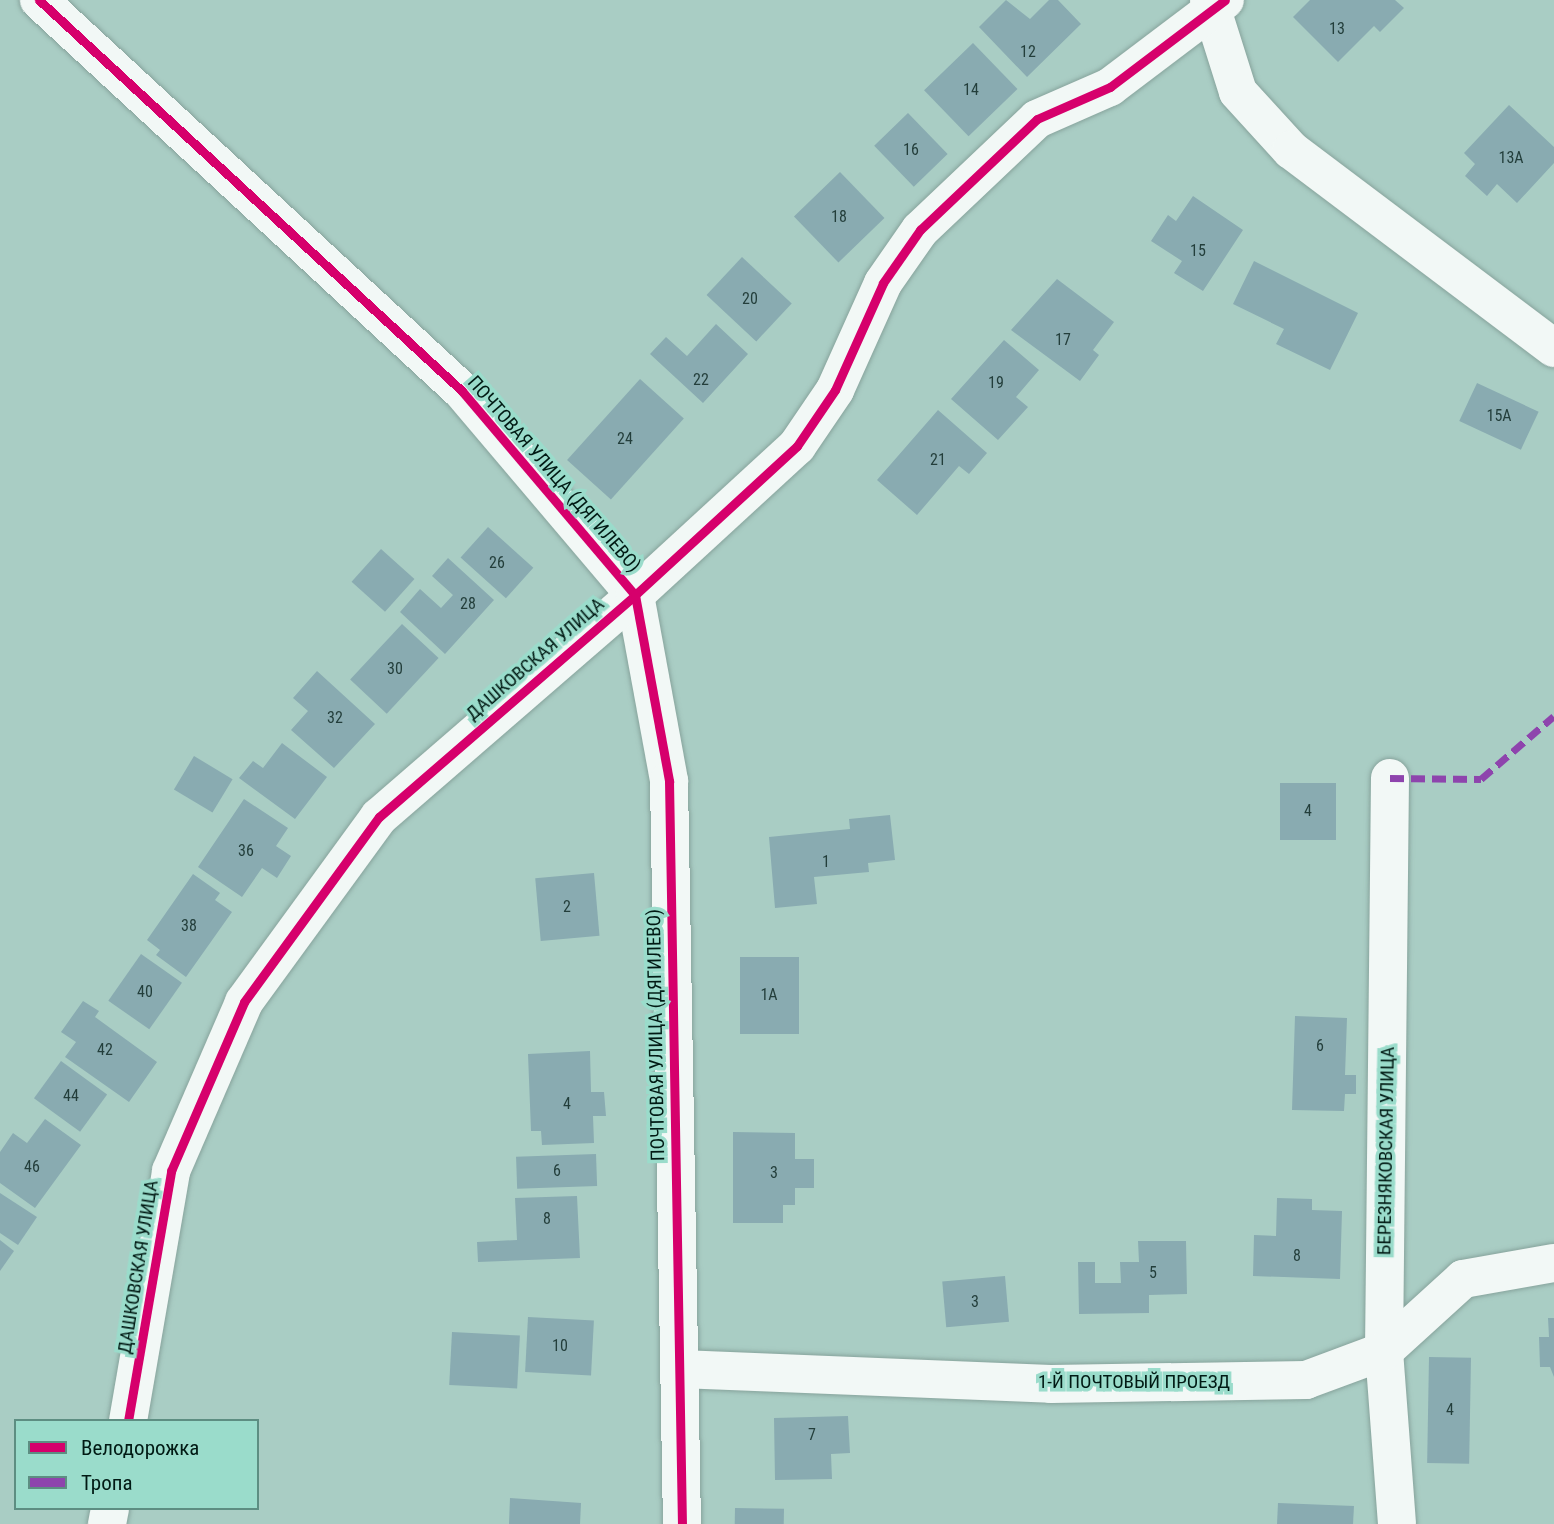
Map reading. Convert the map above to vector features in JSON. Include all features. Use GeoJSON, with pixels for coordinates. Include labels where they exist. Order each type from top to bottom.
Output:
{"type":"FeatureCollection","features":[{"type":"Feature","properties":{"kind":"street","name":"ПОЧТОВАЯ УЛИЦА (ДЯГИЛЕВО)"},"geometry":{"type":"LineString","coordinates":[[38,0],[462,391],[635,595],[669,781],[682,1524]]}},
{"type":"Feature","properties":{"kind":"street","name":"ДАШКОВСКАЯ УЛИЦА"},"geometry":{"type":"LineString","coordinates":[[128,1419],[171,1171],[244,1002],[379,817],[635,595],[797,446],[835,390],[883,283],[920,230],[1037,120],[1110,87],[1215,3]]}},
{"type":"Feature","properties":{"kind":"street"},"geometry":{"type":"LineString","coordinates":[[1215,3],[1238,92],[1291,150],[1554,348]]}},
{"type":"Feature","properties":{"kind":"street","name":"БЕРЕЗНЯКОВСКАЯ УЛИЦА"},"geometry":{"type":"LineString","coordinates":[[1390,778],[1384,1351],[1397,1524]]}},
{"type":"Feature","properties":{"kind":"street","name":"1-Й ПОЧТОВЫЙ ПРОЕЗД"},"geometry":{"type":"LineString","coordinates":[[680,1369],[1051,1384],[1306,1380],[1384,1351],[1463,1279],[1554,1263]]}},
{"type":"Feature","properties":{"kind":"building"},"geometry":{"type":"Polygon","coordinates":[[[1006,0],[1030,19],[1049,0],[1058,0],[1081,24],[1027,77],[979,27],[1006,0]]]}},
{"type":"Feature","properties":{"kind":"building"},"geometry":{"type":"Polygon","coordinates":[[[1310,0],[1395,0],[1404,8],[1380,32],[1374,26],[1338,62],[1293,17],[1310,0]]]}},
{"type":"Feature","properties":{"kind":"building"},"geometry":{"type":"Polygon","coordinates":[[[973,43],[1017,89],[969,136],[924,90],[973,43]]]}},
{"type":"Feature","properties":{"kind":"building"},"geometry":{"type":"Polygon","coordinates":[[[1509,105],[1554,147],[1554,163],[1517,203],[1497,184],[1487,196],[1465,176],[1475,164],[1464,153],[1509,105]]]}},
{"type":"Feature","properties":{"kind":"building"},"geometry":{"type":"Polygon","coordinates":[[[908,113],[948,154],[914,187],[874,146],[908,113]]]}},
{"type":"Feature","properties":{"kind":"building"},"geometry":{"type":"Polygon","coordinates":[[[840,172],[884,218],[838,262],[794,216],[840,172]]]}},
{"type":"Feature","properties":{"kind":"building"},"geometry":{"type":"Polygon","coordinates":[[[1193,196],[1243,230],[1203,291],[1174,273],[1182,261],[1151,241],[1168,215],[1176,221],[1193,196]]]}},
{"type":"Feature","properties":{"kind":"building"},"geometry":{"type":"Polygon","coordinates":[[[742,257],[792,303],[756,341],[707,295],[742,257]]]}},
{"type":"Feature","properties":{"kind":"building"},"geometry":{"type":"Polygon","coordinates":[[[1254,261],[1358,313],[1330,370],[1276,344],[1284,329],[1233,304],[1254,261]]]}},
{"type":"Feature","properties":{"kind":"building"},"geometry":{"type":"Polygon","coordinates":[[[1057,279],[1114,322],[1093,350],[1099,355],[1080,381],[1011,330],[1057,279]]]}},
{"type":"Feature","properties":{"kind":"building"},"geometry":{"type":"Polygon","coordinates":[[[716,324],[748,354],[703,403],[650,354],[666,337],[687,356],[716,324]]]}},
{"type":"Feature","properties":{"kind":"building"},"geometry":{"type":"Polygon","coordinates":[[[1004,340],[1039,370],[1016,397],[1028,407],[998,440],[951,399],[1004,340]]]}},
{"type":"Feature","properties":{"kind":"building"},"geometry":{"type":"Polygon","coordinates":[[[640,379],[684,418],[611,499],[567,460],[640,379]]]}},
{"type":"Feature","properties":{"kind":"building"},"geometry":{"type":"Polygon","coordinates":[[[1477,383],[1539,412],[1521,450],[1459,421],[1477,383]]]}},
{"type":"Feature","properties":{"kind":"building"},"geometry":{"type":"Polygon","coordinates":[[[938,410],[987,453],[969,474],[959,466],[917,515],[877,480],[938,410]]]}},
{"type":"Feature","properties":{"kind":"building"},"geometry":{"type":"Polygon","coordinates":[[[488,527],[533,568],[506,598],[461,557],[488,527]]]}},
{"type":"Feature","properties":{"kind":"building"},"geometry":{"type":"Polygon","coordinates":[[[381,549],[414,579],[385,612],[352,582],[381,549]]]}},
{"type":"Feature","properties":{"kind":"building"},"geometry":{"type":"Polygon","coordinates":[[[448,558],[494,600],[445,654],[400,612],[420,589],[441,608],[453,595],[432,576],[448,558]]]}},
{"type":"Feature","properties":{"kind":"building"},"geometry":{"type":"Polygon","coordinates":[[[402,624],[439,658],[387,714],[350,680],[402,624]]]}},
{"type":"Feature","properties":{"kind":"building"},"geometry":{"type":"Polygon","coordinates":[[[317,671],[375,724],[334,768],[291,730],[308,711],[293,698],[317,671]]]}},
{"type":"Feature","properties":{"kind":"building"},"geometry":{"type":"Polygon","coordinates":[[[282,743],[327,777],[295,819],[239,778],[253,761],[263,768],[282,743]]]}},
{"type":"Feature","properties":{"kind":"building"},"geometry":{"type":"Polygon","coordinates":[[[194,756],[233,779],[212,813],[174,789],[194,756]]]}},
{"type":"Feature","properties":{"kind":"building"},"geometry":{"type":"Polygon","coordinates":[[[1280,783],[1336,783],[1336,840],[1280,840],[1280,783]]]}},
{"type":"Feature","properties":{"kind":"building"},"geometry":{"type":"Polygon","coordinates":[[[244,799],[288,828],[276,846],[291,856],[277,878],[262,868],[242,897],[198,867],[244,799]]]}},
{"type":"Feature","properties":{"kind":"building"},"geometry":{"type":"Polygon","coordinates":[[[890,815],[895,860],[868,863],[869,872],[814,877],[817,904],[775,908],[769,837],[850,829],[849,819],[890,815]]]}},
{"type":"Feature","properties":{"kind":"building"},"geometry":{"type":"Polygon","coordinates":[[[594,873],[599,936],[541,941],[535,878],[594,873]]]}},
{"type":"Feature","properties":{"kind":"building"},"geometry":{"type":"Polygon","coordinates":[[[193,874],[220,893],[215,900],[232,912],[186,977],[156,955],[160,950],[147,940],[193,874]]]}},
{"type":"Feature","properties":{"kind":"building"},"geometry":{"type":"Polygon","coordinates":[[[141,954],[182,983],[149,1029],[108,1001],[141,954]]]}},
{"type":"Feature","properties":{"kind":"building"},"geometry":{"type":"Polygon","coordinates":[[[740,957],[799,957],[799,1034],[740,1034],[740,957]]]}},
{"type":"Feature","properties":{"kind":"building"},"geometry":{"type":"Polygon","coordinates":[[[83,1001],[99,1011],[95,1017],[157,1062],[129,1102],[65,1057],[76,1042],[61,1032],[83,1001]]]}},
{"type":"Feature","properties":{"kind":"building"},"geometry":{"type":"Polygon","coordinates":[[[1295,1016],[1347,1018],[1345,1075],[1356,1075],[1356,1094],[1345,1094],[1344,1111],[1292,1110],[1295,1016]]]}},
{"type":"Feature","properties":{"kind":"building"},"geometry":{"type":"Polygon","coordinates":[[[590,1051],[591,1092],[604,1092],[606,1116],[593,1116],[594,1143],[542,1145],[541,1131],[531,1131],[528,1054],[590,1051]]]}},
{"type":"Feature","properties":{"kind":"building"},"geometry":{"type":"Polygon","coordinates":[[[61,1061],[107,1095],[80,1132],[34,1098],[61,1061]]]}},
{"type":"Feature","properties":{"kind":"building"},"geometry":{"type":"Polygon","coordinates":[[[45,1119],[81,1145],[35,1208],[0,1183],[0,1152],[13,1133],[27,1143],[45,1119]]]}},
{"type":"Feature","properties":{"kind":"building"},"geometry":{"type":"Polygon","coordinates":[[[733,1132],[795,1133],[795,1159],[814,1159],[814,1188],[795,1188],[795,1205],[783,1205],[783,1223],[733,1223],[733,1132]]]}},
{"type":"Feature","properties":{"kind":"building"},"geometry":{"type":"Polygon","coordinates":[[[596,1154],[597,1186],[517,1189],[516,1157],[596,1154]]]}},
{"type":"Feature","properties":{"kind":"building"},"geometry":{"type":"Polygon","coordinates":[[[0,1193],[37,1217],[18,1245],[0,1233],[0,1193]]]}},
{"type":"Feature","properties":{"kind":"building"},"geometry":{"type":"Polygon","coordinates":[[[577,1196],[580,1258],[478,1262],[477,1242],[517,1240],[515,1198],[577,1196]]]}},
{"type":"Feature","properties":{"kind":"building"},"geometry":{"type":"Polygon","coordinates":[[[1277,1198],[1312,1199],[1312,1210],[1342,1211],[1340,1279],[1253,1276],[1254,1235],[1276,1236],[1277,1198]]]}},
{"type":"Feature","properties":{"kind":"building"},"geometry":{"type":"Polygon","coordinates":[[[0,1240],[14,1251],[0,1271],[0,1240]]]}},
{"type":"Feature","properties":{"kind":"building"},"geometry":{"type":"Polygon","coordinates":[[[1138,1241],[1186,1241],[1187,1294],[1149,1295],[1149,1313],[1079,1314],[1078,1262],[1095,1262],[1095,1283],[1121,1283],[1120,1262],[1139,1262],[1138,1241]]]}},
{"type":"Feature","properties":{"kind":"building"},"geometry":{"type":"Polygon","coordinates":[[[1005,1276],[1009,1322],[946,1327],[942,1281],[1005,1276]]]}},
{"type":"Feature","properties":{"kind":"building"},"geometry":{"type":"Polygon","coordinates":[[[528,1317],[594,1320],[591,1375],[525,1372],[528,1317]]]}},
{"type":"Feature","properties":{"kind":"building"},"geometry":{"type":"Polygon","coordinates":[[[1548,1318],[1554,1318],[1554,1377],[1550,1367],[1540,1367],[1539,1337],[1549,1337],[1548,1318]]]}},
{"type":"Feature","properties":{"kind":"building"},"geometry":{"type":"Polygon","coordinates":[[[452,1332],[520,1336],[517,1388],[449,1385],[452,1332]]]}},
{"type":"Feature","properties":{"kind":"building"},"geometry":{"type":"Polygon","coordinates":[[[1429,1357],[1471,1358],[1469,1464],[1427,1463],[1429,1357]]]}},
{"type":"Feature","properties":{"kind":"building"},"geometry":{"type":"Polygon","coordinates":[[[848,1416],[850,1453],[831,1454],[832,1479],[775,1480],[774,1418],[848,1416]]]}},
{"type":"Feature","properties":{"kind":"building"},"geometry":{"type":"Polygon","coordinates":[[[510,1498],[581,1503],[580,1524],[509,1524],[510,1498]]]}},
{"type":"Feature","properties":{"kind":"building"},"geometry":{"type":"Polygon","coordinates":[[[1278,1503],[1354,1506],[1353,1524],[1277,1524],[1278,1503]]]}},
{"type":"Feature","properties":{"kind":"building"},"geometry":{"type":"Polygon","coordinates":[[[735,1508],[784,1509],[784,1524],[735,1524],[735,1508]]]}},
{"type":"Feature","properties":{"kind":"marked path"},"geometry":{"type":"LineString","coordinates":[[1390,778],[1481,779],[1554,716]]}},
{"type":"Feature","properties":{"kind":"cycle path"},"geometry":{"type":"LineString","coordinates":[[39,0],[462,391],[635,595],[669,781],[682,1524]]}},
{"type":"Feature","properties":{"kind":"cycle path"},"geometry":{"type":"LineString","coordinates":[[128,1419],[171,1171],[244,1002],[379,817],[635,595],[797,446],[835,390],[883,283],[920,230],[1037,119],[1110,87],[1225,0]]}}]}
